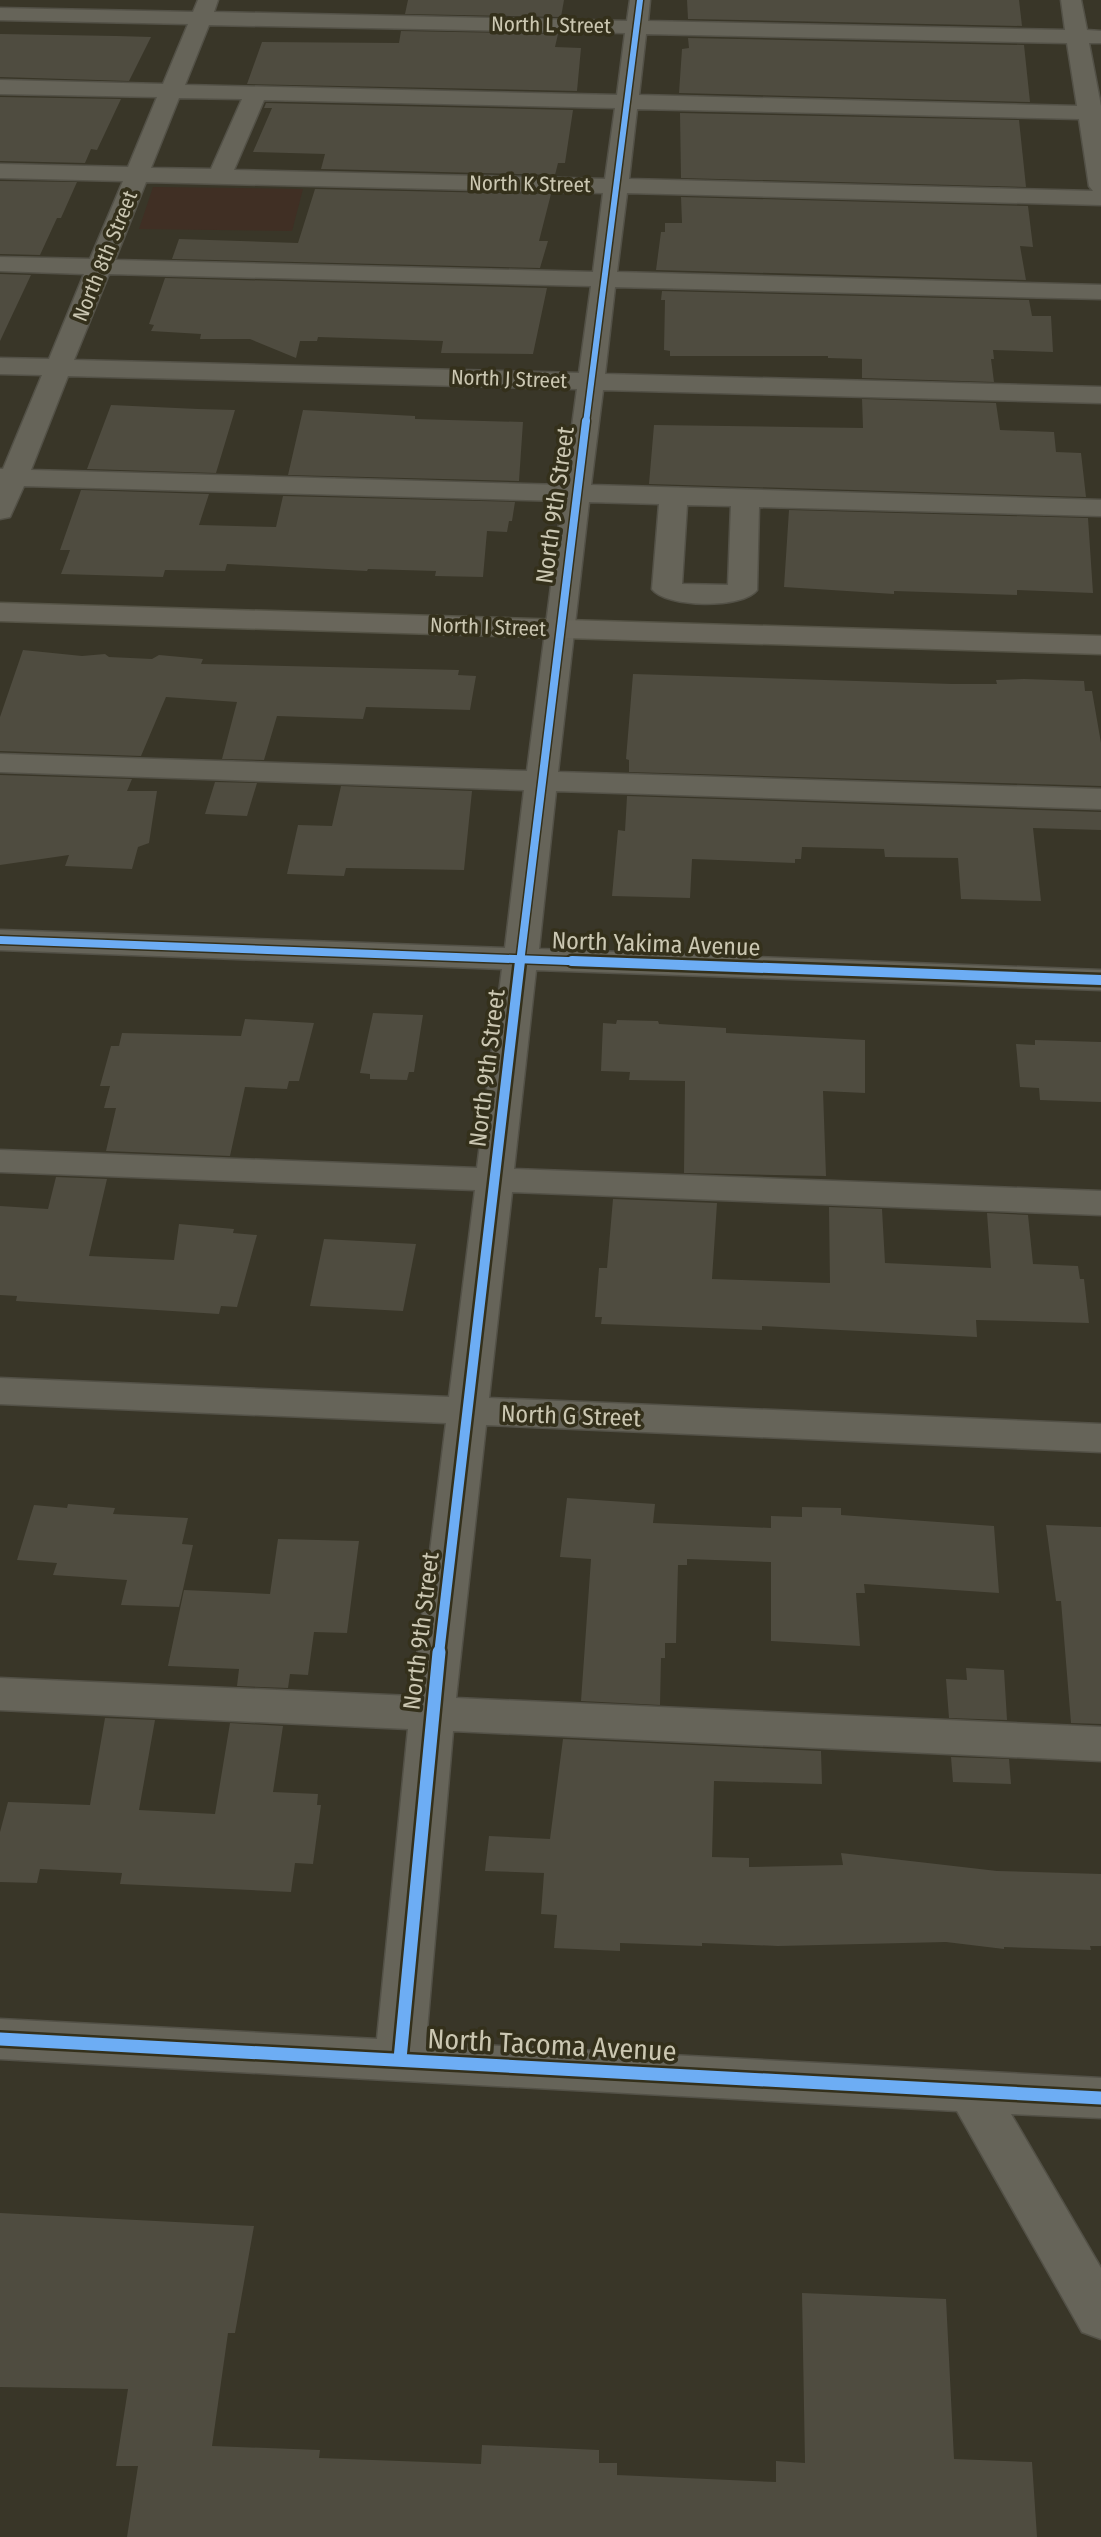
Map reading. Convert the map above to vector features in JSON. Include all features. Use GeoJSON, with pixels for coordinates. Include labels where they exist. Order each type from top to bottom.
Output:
{"type":"FeatureCollection","features":[{"type":"Feature","properties":{"kind":"main road","name":"North I Street"},"geometry":{"type":"LineString","coordinates":[[0,612],[1101,645]]}},
{"type":"Feature","properties":{"kind":"street"},"geometry":{"type":"LineString","coordinates":[[1071,0],[1095,113],[1101,186]]}},
{"type":"Feature","properties":{"kind":"street","name":"North L Street"},"geometry":{"type":"LineString","coordinates":[[0,14],[205,9],[638,14],[1101,37]]}},
{"type":"Feature","properties":{"kind":"street","name":"North 8th Street"},"geometry":{"type":"LineString","coordinates":[[0,510],[7,477],[61,367],[205,9]]}},
{"type":"Feature","properties":{"kind":"street","name":"North 9th Street"},"geometry":{"type":"LineString","coordinates":[[400,2059],[432,1714],[559,629],[638,14]]}},
{"type":"Feature","properties":{"kind":"street"},"geometry":{"type":"LineString","coordinates":[[0,87],[1095,113]]}},
{"type":"Feature","properties":{"kind":"street"},"geometry":{"type":"LineString","coordinates":[[219,177],[256,93]]}},
{"type":"Feature","properties":{"kind":"street","name":"North K Street"},"geometry":{"type":"LineString","coordinates":[[0,172],[1101,198]]}},
{"type":"Feature","properties":{"kind":"street"},"geometry":{"type":"LineString","coordinates":[[0,264],[1101,292]]}},
{"type":"Feature","properties":{"kind":"street","name":"North J Street"},"geometry":{"type":"LineString","coordinates":[[0,366],[1101,395]]}},
{"type":"Feature","properties":{"kind":"street"},"geometry":{"type":"LineString","coordinates":[[7,477],[1101,508]]}},
{"type":"Feature","properties":{"kind":"street"},"geometry":{"type":"LineString","coordinates":[[674,496],[667,589],[674,593],[732,594],[741,590],[745,498]]}},
{"type":"Feature","properties":{"kind":"street"},"geometry":{"type":"LineString","coordinates":[[0,763],[1101,799]]}},
{"type":"Feature","properties":{"kind":"street","name":"North Yakima Avenue"},"geometry":{"type":"LineString","coordinates":[[0,940],[1101,980]]}},
{"type":"Feature","properties":{"kind":"street"},"geometry":{"type":"LineString","coordinates":[[0,1161],[1101,1203]]}},
{"type":"Feature","properties":{"kind":"street","name":"North G Street"},"geometry":{"type":"LineString","coordinates":[[0,1391],[1101,1438]]}},
{"type":"Feature","properties":{"kind":"street"},"geometry":{"type":"LineString","coordinates":[[0,1694],[1101,1744]]}},
{"type":"Feature","properties":{"kind":"street","name":"North Tacoma Avenue"},"geometry":{"type":"LineString","coordinates":[[0,2039],[1101,2098]]}},
{"type":"Feature","properties":{"kind":"street"},"geometry":{"type":"LineString","coordinates":[[972,2092],[1101,2316]]}},
{"type":"Feature","properties":{"kind":"shaded area"},"geometry":{"type":"Polygon","coordinates":[[[153,187],[303,189],[292,231],[139,229],[153,187]]]}},
{"type":"Feature","properties":{"kind":"building"},"geometry":{"type":"Polygon","coordinates":[[[408,0],[564,0],[561,17],[405,14],[408,0]]]}},
{"type":"Feature","properties":{"kind":"building"},"geometry":{"type":"Polygon","coordinates":[[[687,0],[1019,0],[1022,26],[688,19],[687,0]]]}},
{"type":"Feature","properties":{"kind":"building"},"geometry":{"type":"Polygon","coordinates":[[[401,31],[558,34],[555,47],[581,48],[577,91],[247,84],[262,42],[399,43],[401,31]]]}},
{"type":"Feature","properties":{"kind":"building"},"geometry":{"type":"Polygon","coordinates":[[[0,34],[151,37],[129,81],[0,77],[0,34]]]}},
{"type":"Feature","properties":{"kind":"building"},"geometry":{"type":"Polygon","coordinates":[[[688,38],[1024,45],[1030,102],[679,93],[682,49],[689,48],[688,38]]]}},
{"type":"Feature","properties":{"kind":"building"},"geometry":{"type":"Polygon","coordinates":[[[0,97],[121,99],[97,150],[91,149],[85,163],[0,161],[0,97]]]}},
{"type":"Feature","properties":{"kind":"building"},"geometry":{"type":"Polygon","coordinates":[[[266,103],[573,110],[565,163],[558,163],[555,175],[321,169],[325,154],[253,152],[272,108],[264,108],[266,103]]]}},
{"type":"Feature","properties":{"kind":"building"},"geometry":{"type":"Polygon","coordinates":[[[680,113],[1019,120],[1026,187],[681,178],[680,113]]]}},
{"type":"Feature","properties":{"kind":"building"},"geometry":{"type":"Polygon","coordinates":[[[0,181],[77,182],[40,255],[0,254],[0,181]]]}},
{"type":"Feature","properties":{"kind":"building"},"geometry":{"type":"Polygon","coordinates":[[[315,189],[551,194],[539,241],[548,241],[540,268],[172,259],[179,239],[298,243],[315,189]]]}},
{"type":"Feature","properties":{"kind":"building"},"geometry":{"type":"Polygon","coordinates":[[[681,197],[1028,206],[1033,247],[1020,246],[1026,280],[656,270],[661,232],[665,232],[665,223],[682,223],[681,197]]]}},
{"type":"Feature","properties":{"kind":"building"},"geometry":{"type":"Polygon","coordinates":[[[0,274],[31,275],[0,341],[0,274]]]}},
{"type":"Feature","properties":{"kind":"building"},"geometry":{"type":"Polygon","coordinates":[[[165,278],[547,288],[533,354],[441,353],[443,341],[318,337],[317,341],[300,341],[296,358],[250,339],[200,339],[201,334],[151,331],[154,325],[149,324],[165,278]]]}},
{"type":"Feature","properties":{"kind":"building"},"geometry":{"type":"Polygon","coordinates":[[[662,291],[1029,300],[1032,316],[1051,316],[1053,352],[993,350],[994,359],[991,359],[994,382],[862,378],[862,359],[828,356],[670,356],[670,351],[664,350],[665,300],[661,300],[662,291]]]}},
{"type":"Feature","properties":{"kind":"building"},"geometry":{"type":"Polygon","coordinates":[[[862,399],[996,403],[1000,430],[1054,432],[1056,452],[1081,453],[1086,497],[649,484],[654,425],[863,428],[862,399]]]}},
{"type":"Feature","properties":{"kind":"building"},"geometry":{"type":"Polygon","coordinates":[[[111,405],[235,410],[216,473],[87,469],[111,405]]]}},
{"type":"Feature","properties":{"kind":"building"},"geometry":{"type":"Polygon","coordinates":[[[303,410],[415,416],[415,419],[523,422],[519,481],[288,475],[303,410]]]}},
{"type":"Feature","properties":{"kind":"building"},"geometry":{"type":"Polygon","coordinates":[[[81,490],[209,494],[199,525],[276,527],[283,496],[515,502],[507,532],[487,531],[483,577],[435,576],[436,571],[367,571],[227,564],[225,571],[165,570],[163,577],[61,574],[70,550],[60,550],[81,490]]]}},
{"type":"Feature","properties":{"kind":"building"},"geometry":{"type":"Polygon","coordinates":[[[789,510],[1088,518],[1093,593],[1017,590],[1017,595],[894,591],[894,594],[784,587],[789,510]]]}},
{"type":"Feature","properties":{"kind":"building"},"geometry":{"type":"Polygon","coordinates":[[[23,650],[152,659],[159,655],[203,659],[201,664],[459,670],[458,675],[476,676],[470,710],[366,707],[363,719],[277,716],[264,760],[222,759],[237,702],[166,697],[141,756],[0,751],[0,717],[23,650]]]}},
{"type":"Feature","properties":{"kind":"building"},"geometry":{"type":"Polygon","coordinates":[[[633,674],[952,684],[997,684],[996,680],[1024,679],[1084,681],[1085,691],[1092,691],[1101,743],[1101,786],[629,772],[629,760],[626,759],[633,674]]]}},
{"type":"Feature","properties":{"kind":"building"},"geometry":{"type":"Polygon","coordinates":[[[0,775],[132,779],[127,791],[157,791],[149,843],[138,847],[132,869],[65,866],[69,855],[0,865],[0,775]]]}},
{"type":"Feature","properties":{"kind":"building"},"geometry":{"type":"Polygon","coordinates":[[[215,782],[257,783],[247,816],[205,814],[215,782]]]}},
{"type":"Feature","properties":{"kind":"building"},"geometry":{"type":"Polygon","coordinates":[[[341,786],[472,791],[464,870],[346,868],[344,876],[287,874],[298,825],[332,826],[341,786]]]}},
{"type":"Feature","properties":{"kind":"building"},"geometry":{"type":"Polygon","coordinates":[[[627,796],[1101,812],[1101,830],[1033,828],[1041,901],[961,899],[958,858],[885,857],[884,849],[802,847],[801,859],[795,859],[795,863],[692,859],[690,898],[612,896],[618,830],[625,831],[627,796]]]}},
{"type":"Feature","properties":{"kind":"building"},"geometry":{"type":"Polygon","coordinates":[[[373,1013],[423,1015],[414,1072],[409,1072],[407,1080],[370,1079],[370,1074],[360,1073],[373,1013]]]}},
{"type":"Feature","properties":{"kind":"building"},"geometry":{"type":"Polygon","coordinates":[[[245,1019],[314,1023],[299,1081],[289,1081],[287,1089],[245,1087],[230,1156],[106,1151],[116,1108],[104,1108],[110,1086],[100,1086],[111,1046],[119,1046],[122,1033],[241,1036],[245,1019]]]}},
{"type":"Feature","properties":{"kind":"building"},"geometry":{"type":"Polygon","coordinates":[[[617,1020],[726,1028],[726,1033],[865,1040],[865,1093],[823,1091],[826,1176],[684,1173],[685,1081],[629,1080],[630,1072],[601,1071],[603,1023],[616,1024],[617,1020]]]}},
{"type":"Feature","properties":{"kind":"building"},"geometry":{"type":"Polygon","coordinates":[[[1035,1040],[1101,1042],[1101,1102],[1040,1100],[1039,1088],[1020,1087],[1016,1044],[1035,1045],[1035,1040]]]}},
{"type":"Feature","properties":{"kind":"building"},"geometry":{"type":"Polygon","coordinates":[[[56,1177],[107,1179],[89,1256],[174,1260],[179,1224],[234,1229],[233,1233],[257,1235],[237,1307],[221,1306],[219,1314],[16,1301],[17,1296],[0,1295],[0,1206],[48,1209],[56,1177]]]}},
{"type":"Feature","properties":{"kind":"building"},"geometry":{"type":"Polygon","coordinates":[[[613,1199],[717,1203],[712,1279],[830,1283],[829,1207],[882,1209],[885,1263],[991,1268],[987,1213],[1028,1215],[1033,1264],[1078,1266],[1080,1279],[1084,1279],[1089,1323],[976,1320],[977,1337],[762,1326],[762,1330],[601,1324],[602,1317],[595,1317],[599,1268],[607,1268],[613,1199]]]}},
{"type":"Feature","properties":{"kind":"building"},"geometry":{"type":"Polygon","coordinates":[[[324,1239],[416,1244],[403,1311],[310,1306],[324,1239]]]}},
{"type":"Feature","properties":{"kind":"building"},"geometry":{"type":"Polygon","coordinates":[[[567,1498],[655,1504],[653,1523],[771,1528],[771,1516],[802,1517],[802,1507],[841,1508],[841,1515],[994,1526],[999,1593],[864,1584],[865,1593],[856,1593],[860,1646],[771,1641],[771,1562],[687,1559],[687,1565],[678,1565],[676,1643],[665,1643],[665,1658],[661,1658],[660,1705],[581,1701],[591,1559],[560,1557],[567,1498]]]}},
{"type":"Feature","properties":{"kind":"building"},"geometry":{"type":"Polygon","coordinates":[[[68,1504],[115,1508],[113,1514],[188,1518],[182,1544],[193,1545],[179,1607],[121,1605],[127,1580],[53,1575],[57,1563],[17,1560],[34,1505],[67,1508],[68,1504]]]}},
{"type":"Feature","properties":{"kind":"building"},"geometry":{"type":"Polygon","coordinates":[[[1046,1525],[1101,1527],[1101,1724],[1071,1723],[1061,1601],[1056,1601],[1046,1525]]]}},
{"type":"Feature","properties":{"kind":"building"},"geometry":{"type":"Polygon","coordinates":[[[278,1539],[359,1541],[347,1633],[314,1632],[308,1675],[290,1674],[288,1688],[237,1686],[239,1669],[168,1666],[184,1590],[270,1594],[278,1539]]]}},
{"type":"Feature","properties":{"kind":"building"},"geometry":{"type":"Polygon","coordinates":[[[966,1668],[1004,1670],[1007,1720],[949,1718],[946,1679],[967,1680],[966,1668]]]}},
{"type":"Feature","properties":{"kind":"building"},"geometry":{"type":"Polygon","coordinates":[[[105,1718],[155,1720],[139,1810],[215,1814],[230,1723],[283,1726],[273,1792],[318,1794],[317,1805],[321,1805],[313,1864],[295,1863],[291,1892],[120,1884],[122,1873],[40,1869],[37,1883],[0,1882],[0,1832],[8,1802],[90,1805],[105,1718]]]}},
{"type":"Feature","properties":{"kind":"building"},"geometry":{"type":"Polygon","coordinates":[[[563,1739],[821,1751],[822,1784],[714,1781],[712,1857],[749,1858],[749,1867],[843,1865],[841,1853],[997,1871],[1101,1874],[1101,1946],[1090,1946],[1091,1950],[1004,1949],[946,1942],[778,1946],[620,1943],[620,1951],[554,1948],[557,1915],[541,1914],[544,1873],[485,1871],[489,1836],[550,1839],[563,1739]]]}},
{"type":"Feature","properties":{"kind":"building"},"geometry":{"type":"Polygon","coordinates":[[[951,1757],[1009,1759],[1011,1784],[953,1782],[951,1757]]]}},
{"type":"Feature","properties":{"kind":"building"},"geometry":{"type":"Polygon","coordinates":[[[0,2213],[254,2226],[235,2333],[228,2333],[212,2446],[320,2450],[319,2458],[481,2464],[482,2445],[599,2450],[599,2463],[617,2463],[617,2475],[776,2482],[776,2461],[805,2463],[802,2293],[946,2299],[954,2459],[1032,2462],[1037,2537],[127,2537],[138,2466],[116,2466],[128,2389],[0,2387],[0,2213]]]}},
{"type":"Feature","properties":{"kind":"cycle path"},"geometry":{"type":"LineString","coordinates":[[400,2059],[432,1714],[559,629],[640,0]]}},
{"type":"Feature","properties":{"kind":"cycle path"},"geometry":{"type":"LineString","coordinates":[[0,940],[1101,980]]}},
{"type":"Feature","properties":{"kind":"cycle path"},"geometry":{"type":"LineString","coordinates":[[0,2039],[1101,2098]]}}]}
